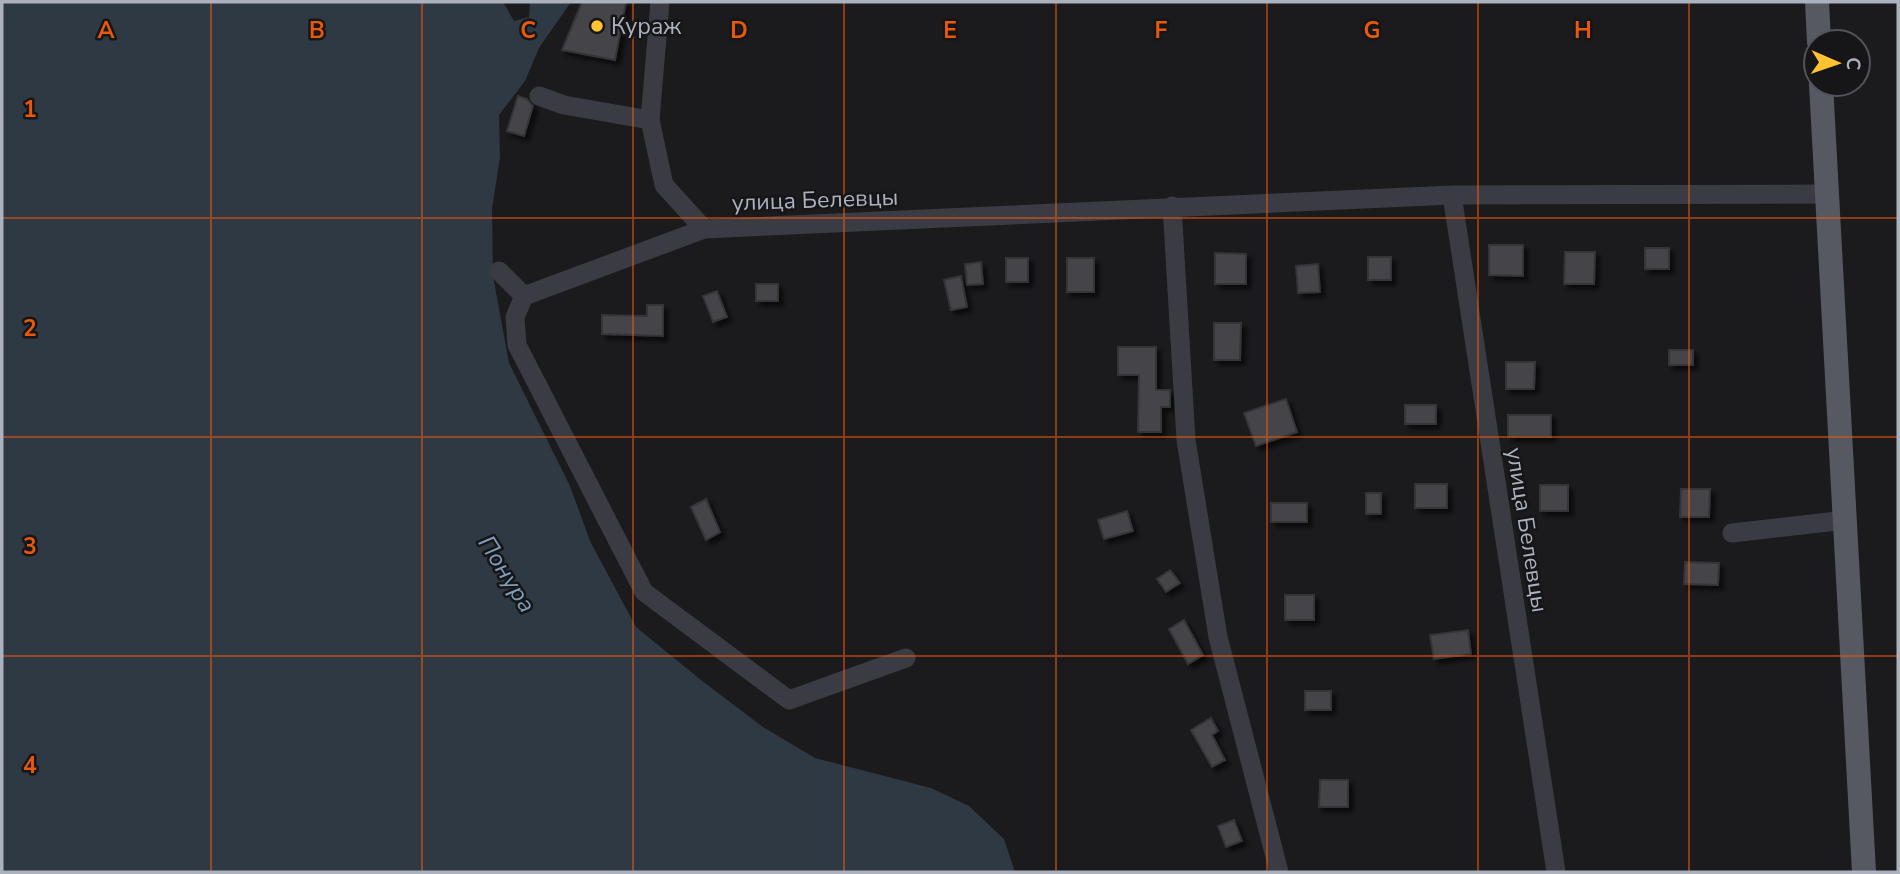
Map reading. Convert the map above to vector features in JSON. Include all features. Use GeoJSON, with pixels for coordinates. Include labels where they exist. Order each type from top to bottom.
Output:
{"type":"FeatureCollection","features":[{"type":"Feature","properties":{"kind":"main road"},"geometry":{"type":"LineString","coordinates":[[1817,2],[1818,28]]}},
{"type":"Feature","properties":{"kind":"main road"},"geometry":{"type":"LineString","coordinates":[[1822,98],[1864,872]]}},
{"type":"Feature","properties":{"kind":"street","name":"улица Белевцы"},"geometry":{"type":"LineString","coordinates":[[660,2],[650,120],[663,186],[704,229],[1451,195],[1827,194]]}},
{"type":"Feature","properties":{"kind":"street"},"geometry":{"type":"LineString","coordinates":[[539,96],[564,104],[650,120]]}},
{"type":"Feature","properties":{"kind":"street","name":"улица Белевцы"},"geometry":{"type":"LineString","coordinates":[[1451,195],[1556,872]]}},
{"type":"Feature","properties":{"kind":"street"},"geometry":{"type":"LineString","coordinates":[[1172,206],[1186,440],[1217,637],[1279,872]]}},
{"type":"Feature","properties":{"kind":"street"},"geometry":{"type":"LineString","coordinates":[[704,229],[524,296],[515,317],[517,345],[644,592],[789,699],[906,658]]}},
{"type":"Feature","properties":{"kind":"street"},"geometry":{"type":"LineString","coordinates":[[499,271],[524,296]]}},
{"type":"Feature","properties":{"kind":"street"},"geometry":{"type":"LineString","coordinates":[[1732,533],[1846,520]]}},
{"type":"Feature","properties":{"kind":"water","name":"Понура"},"geometry":{"type":"Polygon","coordinates":[[[2,2],[503,2],[514,21],[529,17],[530,2],[571,2],[539,48],[525,81],[499,115],[500,157],[492,209],[493,276],[509,363],[570,486],[590,541],[636,627],[701,680],[763,727],[815,758],[931,788],[969,806],[1004,839],[1015,872],[2,872],[2,2]]]}},
{"type":"Feature","properties":{"kind":"building","name":"Кураж"},"geometry":{"type":"Polygon","coordinates":[[[582,2],[626,2],[615,60],[562,50],[582,2]]]}},
{"type":"Feature","properties":{"kind":"building"},"geometry":{"type":"Polygon","coordinates":[[[518,96],[527,99],[533,106],[524,136],[507,131],[518,96]]]}},
{"type":"Feature","properties":{"kind":"building"},"geometry":{"type":"Polygon","coordinates":[[[1489,245],[1523,245],[1523,276],[1489,275],[1489,245]]]}},
{"type":"Feature","properties":{"kind":"building"},"geometry":{"type":"Polygon","coordinates":[[[1645,248],[1669,248],[1669,269],[1645,269],[1645,248]]]}},
{"type":"Feature","properties":{"kind":"building"},"geometry":{"type":"Polygon","coordinates":[[[1565,252],[1595,252],[1594,284],[1564,284],[1565,252]]]}},
{"type":"Feature","properties":{"kind":"building"},"geometry":{"type":"Polygon","coordinates":[[[1215,253],[1246,254],[1246,284],[1215,284],[1215,253]]]}},
{"type":"Feature","properties":{"kind":"building"},"geometry":{"type":"Polygon","coordinates":[[[1368,257],[1391,257],[1391,280],[1368,280],[1368,257]]]}},
{"type":"Feature","properties":{"kind":"building"},"geometry":{"type":"Polygon","coordinates":[[[1006,258],[1028,258],[1028,282],[1006,282],[1006,258]]]}},
{"type":"Feature","properties":{"kind":"building"},"geometry":{"type":"Polygon","coordinates":[[[1067,258],[1094,258],[1094,292],[1067,292],[1067,258]]]}},
{"type":"Feature","properties":{"kind":"building"},"geometry":{"type":"Polygon","coordinates":[[[981,262],[983,284],[967,285],[965,264],[981,262]]]}},
{"type":"Feature","properties":{"kind":"building"},"geometry":{"type":"Polygon","coordinates":[[[1318,264],[1320,292],[1298,293],[1296,266],[1318,264]]]}},
{"type":"Feature","properties":{"kind":"building"},"geometry":{"type":"Polygon","coordinates":[[[961,276],[967,307],[951,310],[944,280],[961,276]]]}},
{"type":"Feature","properties":{"kind":"building"},"geometry":{"type":"Polygon","coordinates":[[[756,284],[778,284],[778,301],[756,301],[756,284]]]}},
{"type":"Feature","properties":{"kind":"building"},"geometry":{"type":"Polygon","coordinates":[[[717,291],[727,317],[713,322],[703,296],[717,291]]]}},
{"type":"Feature","properties":{"kind":"building"},"geometry":{"type":"Polygon","coordinates":[[[647,305],[663,305],[663,336],[602,334],[602,315],[647,316],[647,305]]]}},
{"type":"Feature","properties":{"kind":"building"},"geometry":{"type":"Polygon","coordinates":[[[1214,323],[1241,323],[1240,360],[1214,360],[1214,323]]]}},
{"type":"Feature","properties":{"kind":"building"},"geometry":{"type":"Polygon","coordinates":[[[1118,347],[1156,347],[1156,390],[1170,390],[1170,407],[1161,407],[1161,432],[1138,432],[1139,375],[1118,375],[1118,347]]]}},
{"type":"Feature","properties":{"kind":"building"},"geometry":{"type":"Polygon","coordinates":[[[1669,350],[1693,350],[1693,365],[1669,365],[1669,350]]]}},
{"type":"Feature","properties":{"kind":"building"},"geometry":{"type":"Polygon","coordinates":[[[1506,362],[1535,362],[1534,389],[1506,389],[1506,362]]]}},
{"type":"Feature","properties":{"kind":"building"},"geometry":{"type":"Polygon","coordinates":[[[1286,399],[1297,432],[1256,446],[1244,413],[1286,399]]]}},
{"type":"Feature","properties":{"kind":"building"},"geometry":{"type":"Polygon","coordinates":[[[1405,405],[1436,405],[1436,424],[1405,424],[1405,405]]]}},
{"type":"Feature","properties":{"kind":"building"},"geometry":{"type":"Polygon","coordinates":[[[1508,415],[1551,415],[1551,437],[1508,437],[1508,415]]]}},
{"type":"Feature","properties":{"kind":"building"},"geometry":{"type":"Polygon","coordinates":[[[1415,484],[1447,484],[1447,508],[1415,508],[1415,484]]]}},
{"type":"Feature","properties":{"kind":"building"},"geometry":{"type":"Polygon","coordinates":[[[1540,485],[1568,485],[1568,511],[1540,511],[1540,485]]]}},
{"type":"Feature","properties":{"kind":"building"},"geometry":{"type":"Polygon","coordinates":[[[1681,489],[1710,489],[1709,517],[1680,517],[1681,489]]]}},
{"type":"Feature","properties":{"kind":"building"},"geometry":{"type":"Polygon","coordinates":[[[1366,493],[1381,493],[1381,514],[1366,514],[1366,493]]]}},
{"type":"Feature","properties":{"kind":"building"},"geometry":{"type":"Polygon","coordinates":[[[706,499],[720,532],[706,540],[691,507],[706,499]]]}},
{"type":"Feature","properties":{"kind":"building"},"geometry":{"type":"Polygon","coordinates":[[[1271,503],[1307,503],[1307,522],[1271,522],[1271,503]]]}},
{"type":"Feature","properties":{"kind":"building"},"geometry":{"type":"Polygon","coordinates":[[[1127,511],[1133,531],[1104,539],[1098,520],[1127,511]]]}},
{"type":"Feature","properties":{"kind":"building"},"geometry":{"type":"Polygon","coordinates":[[[1685,562],[1719,563],[1718,585],[1684,584],[1685,562]]]}},
{"type":"Feature","properties":{"kind":"building"},"geometry":{"type":"Polygon","coordinates":[[[1170,570],[1180,583],[1166,592],[1157,579],[1170,570]]]}},
{"type":"Feature","properties":{"kind":"building"},"geometry":{"type":"Polygon","coordinates":[[[1285,595],[1314,595],[1314,620],[1285,620],[1285,595]]]}},
{"type":"Feature","properties":{"kind":"building"},"geometry":{"type":"Polygon","coordinates":[[[1184,620],[1203,655],[1188,664],[1169,629],[1184,620]]]}},
{"type":"Feature","properties":{"kind":"building"},"geometry":{"type":"Polygon","coordinates":[[[1468,630],[1471,654],[1434,659],[1430,635],[1468,630]]]}},
{"type":"Feature","properties":{"kind":"building"},"geometry":{"type":"Polygon","coordinates":[[[1305,691],[1331,691],[1331,710],[1305,710],[1305,691]]]}},
{"type":"Feature","properties":{"kind":"building"},"geometry":{"type":"Polygon","coordinates":[[[1211,718],[1218,731],[1212,735],[1225,760],[1212,767],[1191,730],[1211,718]]]}},
{"type":"Feature","properties":{"kind":"building"},"geometry":{"type":"Polygon","coordinates":[[[1320,780],[1348,780],[1348,807],[1319,807],[1320,780]]]}},
{"type":"Feature","properties":{"kind":"building"},"geometry":{"type":"Polygon","coordinates":[[[1234,820],[1242,841],[1226,847],[1218,826],[1234,820]]]}},
{"type":"Feature","properties":{"kind":"place","name":"Кураж"},"geometry":{"type":"Point","coordinates":[597,26]}}]}
